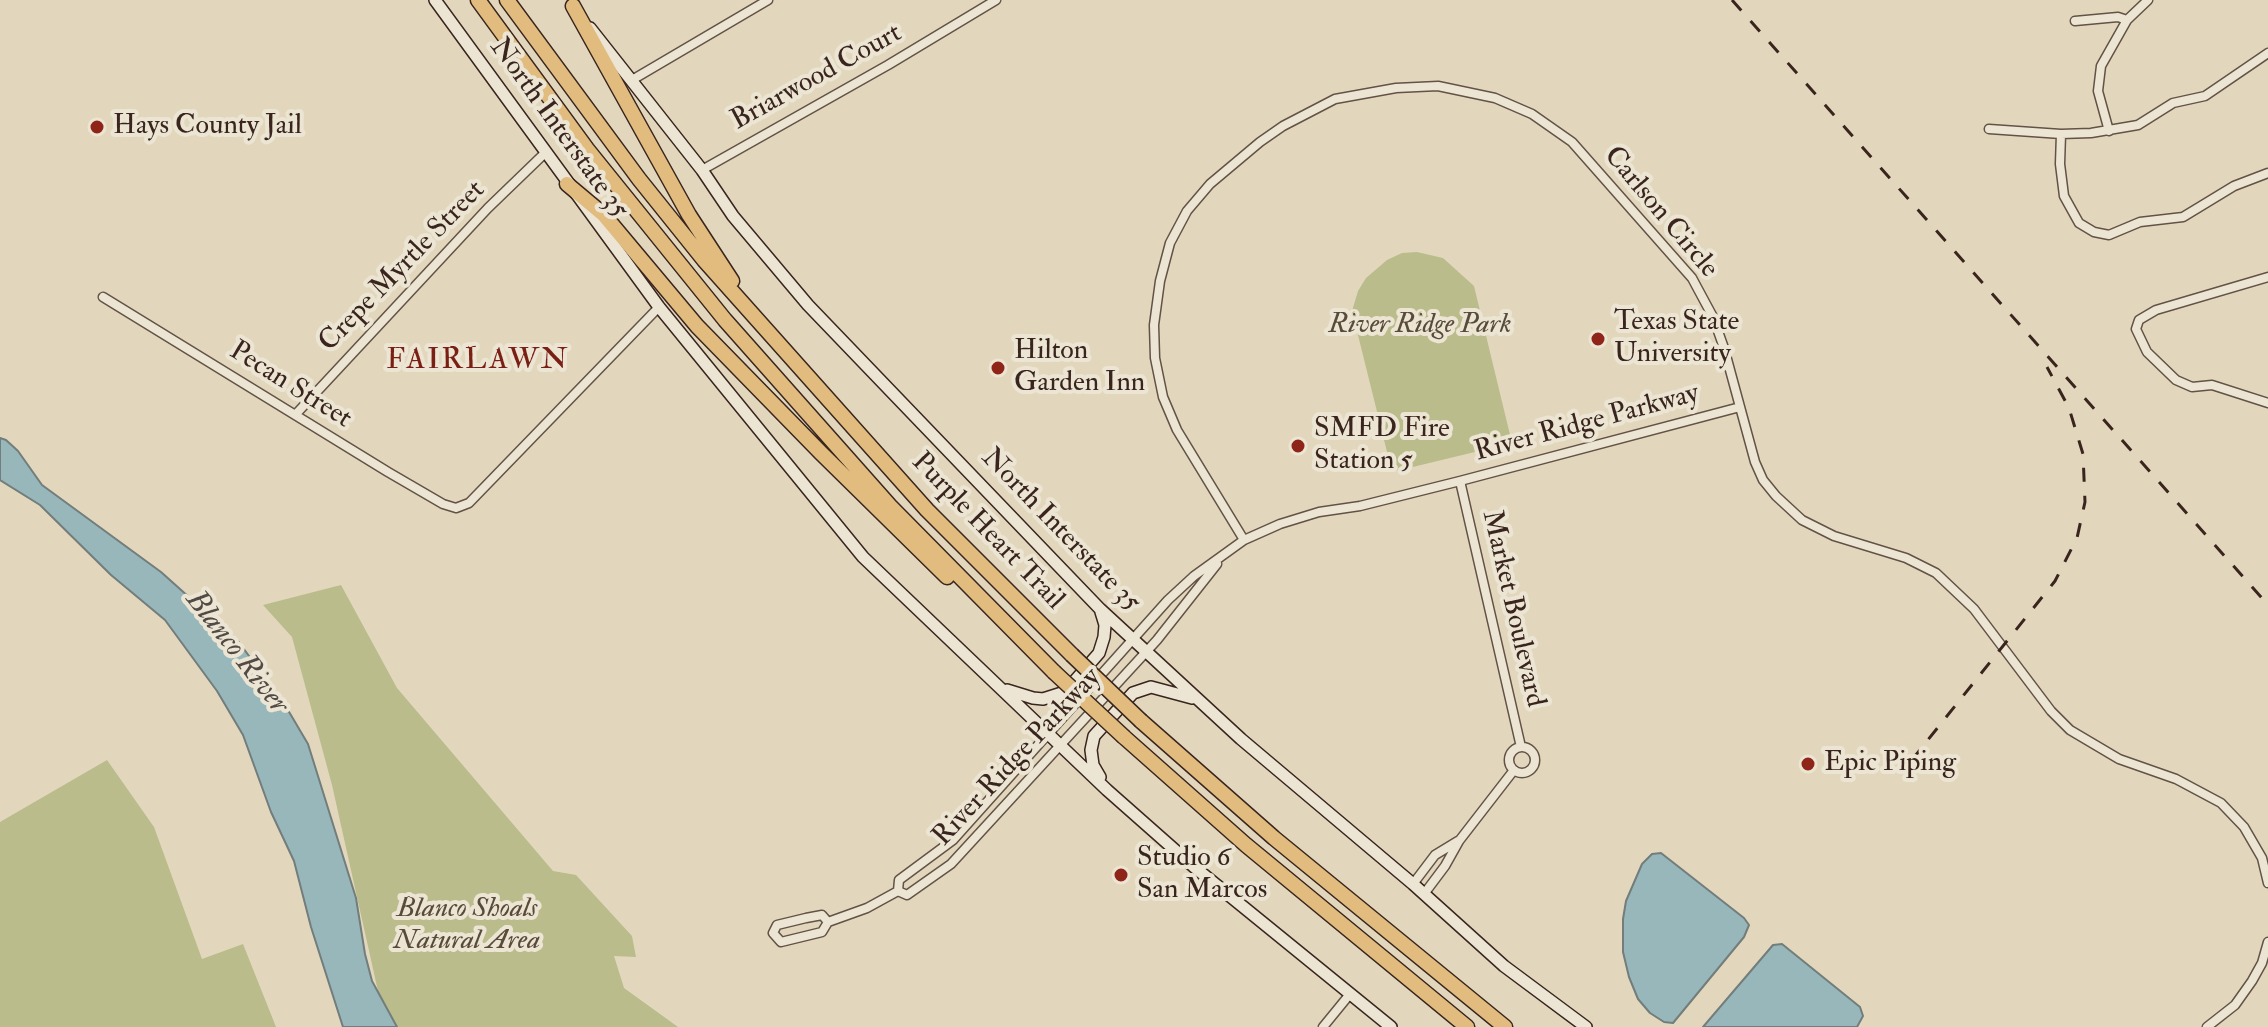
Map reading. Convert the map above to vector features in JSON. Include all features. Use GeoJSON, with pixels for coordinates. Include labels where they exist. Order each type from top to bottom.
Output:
{"type":"FeatureCollection","features":[{"type":"Feature","properties":{"kind":"highway","name":"Purple Heart Trail"},"geometry":{"type":"LineString","coordinates":[[478,0],[587,149],[725,320],[890,506],[1054,672],[1124,737],[1246,845],[1467,1027]]}},
{"type":"Feature","properties":{"kind":"highway","name":"Purple Heart Trail"},"geometry":{"type":"LineString","coordinates":[[507,0],[639,179],[771,337],[927,510],[1141,721],[1286,848],[1505,1027]]}},
{"type":"Feature","properties":{"kind":"highway"},"geometry":{"type":"LineString","coordinates":[[571,3],[689,215],[771,337]]}},
{"type":"Feature","properties":{"kind":"highway"},"geometry":{"type":"LineString","coordinates":[[567,184],[604,215],[697,326],[821,453],[988,617],[1029,655],[1054,672]]}},
{"type":"Feature","properties":{"kind":"main road","name":"North Interstate 35"},"geometry":{"type":"LineString","coordinates":[[435,0],[659,307],[863,557],[1107,790],[1193,866],[1391,1027]]}},
{"type":"Feature","properties":{"kind":"main road","name":"North Interstate 35"},"geometry":{"type":"LineString","coordinates":[[571,3],[702,170],[733,216],[808,305],[1100,609],[1196,699],[1504,966],[1586,1027]]}},
{"type":"Feature","properties":{"kind":"main road"},"geometry":{"type":"LineString","coordinates":[[1003,688],[1033,698],[1055,697],[1065,692],[1099,653],[1105,625],[1100,609]]}},
{"type":"Feature","properties":{"kind":"main road"},"geometry":{"type":"LineString","coordinates":[[1107,790],[1093,765],[1091,750],[1094,736],[1133,693],[1151,687],[1196,699]]}},
{"type":"Feature","properties":{"kind":"street"},"geometry":{"type":"LineString","coordinates":[[632,80],[768,0]]}},
{"type":"Feature","properties":{"kind":"street","name":"Briarwood Court"},"geometry":{"type":"LineString","coordinates":[[702,170],[996,0]]}},
{"type":"Feature","properties":{"kind":"street"},"geometry":{"type":"LineString","coordinates":[[2109,131],[2098,91],[2098,76],[2127,20],[2148,0]]}},
{"type":"Feature","properties":{"kind":"street"},"geometry":{"type":"LineString","coordinates":[[2075,21],[2118,17],[2127,20]]}},
{"type":"Feature","properties":{"kind":"street"},"geometry":{"type":"LineString","coordinates":[[1989,129],[2061,134],[2109,131],[2138,125],[2173,103],[2205,96],[2268,53]]}},
{"type":"Feature","properties":{"kind":"street","name":"Carlson Circle"},"geometry":{"type":"LineString","coordinates":[[1244,540],[1177,430],[1163,397],[1155,358],[1154,325],[1158,290],[1170,243],[1187,211],[1200,194],[1260,142],[1283,126],[1335,99],[1396,88],[1438,86],[1495,98],[1532,114],[1572,142],[1692,278],[1713,317],[1755,462],[1763,480],[1793,512],[1834,536],[1906,558],[1936,573],[1974,609],[2051,711],[2070,730],[2119,759],[2176,779],[2221,803],[2244,827],[2262,858],[2268,883]]}},
{"type":"Feature","properties":{"kind":"street"},"geometry":{"type":"LineString","coordinates":[[2061,134],[2060,164],[2064,196],[2070,210],[2079,223],[2094,232],[2109,235],[2140,222],[2183,217],[2234,186],[2268,173]]}},
{"type":"Feature","properties":{"kind":"street","name":"Crepe Myrtle Street"},"geometry":{"type":"LineString","coordinates":[[296,414],[488,208],[545,153]]}},
{"type":"Feature","properties":{"kind":"street"},"geometry":{"type":"LineString","coordinates":[[2266,403],[2212,385],[2192,387],[2176,380],[2147,352],[2136,329],[2139,320],[2165,306],[2268,277]]}},
{"type":"Feature","properties":{"kind":"street","name":"Pecan Street"},"geometry":{"type":"LineString","coordinates":[[103,297],[388,472],[443,504],[456,508],[469,503],[659,307]]}},
{"type":"Feature","properties":{"kind":"street","name":"River Ridge Parkway"},"geometry":{"type":"LineString","coordinates":[[898,891],[899,880],[953,840],[1168,600],[1194,576],[1244,540],[1319,512],[1360,506],[1740,407]]}},
{"type":"Feature","properties":{"kind":"street","name":"Market Boulevard"},"geometry":{"type":"LineString","coordinates":[[1460,481],[1521,747]]}},
{"type":"Feature","properties":{"kind":"street","name":"River Ridge Parkway"},"geometry":{"type":"LineString","coordinates":[[898,891],[907,895],[951,864],[1146,652],[1181,612],[1220,559]]}},
{"type":"Feature","properties":{"kind":"street","name":"Market Boulevard"},"geometry":{"type":"LineString","coordinates":[[1521,747],[1534,754],[1534,766],[1525,773],[1514,770],[1509,764],[1514,750],[1521,747]]}},
{"type":"Feature","properties":{"kind":"street","name":"Market Boulevard"},"geometry":{"type":"LineString","coordinates":[[1424,894],[1459,841],[1514,770]]}},
{"type":"Feature","properties":{"kind":"street","name":"Market Boulevard"},"geometry":{"type":"LineString","coordinates":[[1413,884],[1435,855],[1459,841]]}},
{"type":"Feature","properties":{"kind":"street","name":"River Ridge Parkway"},"geometry":{"type":"LineString","coordinates":[[828,922],[822,915],[806,918],[777,925],[773,933],[781,942],[822,932],[828,922],[867,908],[898,891]]}},
{"type":"Feature","properties":{"kind":"street"},"geometry":{"type":"LineString","coordinates":[[2207,1027],[2235,1005],[2262,963],[2268,942]]}},
{"type":"Feature","properties":{"kind":"street"},"geometry":{"type":"LineString","coordinates":[[1323,1027],[1350,994]]}},
{"type":"Feature","properties":{"kind":"green space","name":"River Ridge Park"},"geometry":{"type":"Polygon","coordinates":[[[1417,252],[1443,258],[1474,286],[1512,443],[1392,472],[1352,311],[1366,278],[1387,260],[1402,253],[1417,252]]]}},
{"type":"Feature","properties":{"kind":"green space","name":"Blanco Shoals Natural Area"},"geometry":{"type":"Polygon","coordinates":[[[341,585],[397,688],[553,871],[576,875],[632,936],[636,957],[614,956],[624,988],[678,1027],[386,1027],[332,785],[292,637],[263,605],[341,585]]]}},
{"type":"Feature","properties":{"kind":"green space"},"geometry":{"type":"Polygon","coordinates":[[[107,760],[154,827],[202,959],[243,944],[276,1027],[0,1027],[0,822],[107,760]]]}},
{"type":"Feature","properties":{"kind":"water","name":"Blanco River"},"geometry":{"type":"Polygon","coordinates":[[[0,438],[18,451],[42,485],[161,572],[238,641],[285,705],[308,744],[356,898],[372,981],[397,1027],[343,1027],[294,861],[271,812],[243,735],[217,691],[165,620],[111,575],[40,505],[0,480],[0,438]]]}},
{"type":"Feature","properties":{"kind":"water"},"geometry":{"type":"Polygon","coordinates":[[[1661,853],[1749,925],[1744,937],[1673,1023],[1664,1022],[1650,1013],[1638,999],[1623,952],[1626,901],[1642,864],[1652,854],[1661,853]]]}},
{"type":"Feature","properties":{"kind":"water"},"geometry":{"type":"Polygon","coordinates":[[[1782,944],[1860,1007],[1863,1016],[1857,1027],[1703,1027],[1773,945],[1782,944]]]}},
{"type":"Feature","properties":{"kind":"railway"},"geometry":{"type":"LineString","coordinates":[[1732,0],[2268,605]]}},
{"type":"Feature","properties":{"kind":"railway"},"geometry":{"type":"LineString","coordinates":[[1911,761],[2055,581],[2077,538],[2085,502],[2083,454],[2069,408],[2047,367]]}},
{"type":"Feature","properties":{"kind":"place","name":"Hays County Jail"},"geometry":{"type":"Point","coordinates":[97,127]}},
{"type":"Feature","properties":{"kind":"place","name":"Texas State University"},"geometry":{"type":"Point","coordinates":[1598,339]}},
{"type":"Feature","properties":{"kind":"place","name":"Hilton Garden Inn"},"geometry":{"type":"Point","coordinates":[998,368]}},
{"type":"Feature","properties":{"kind":"place","name":"SMFD Fire Station 5"},"geometry":{"type":"Point","coordinates":[1298,446]}},
{"type":"Feature","properties":{"kind":"place","name":"Epic Piping"},"geometry":{"type":"Point","coordinates":[1808,764]}},
{"type":"Feature","properties":{"kind":"place","name":"Studio 6 San Marcos"},"geometry":{"type":"Point","coordinates":[1121,875]}},
{"type":"Feature","properties":{"kind":"district","name":"FAIRLAWN"},"geometry":{"type":"Point","coordinates":[478,362]}}]}
